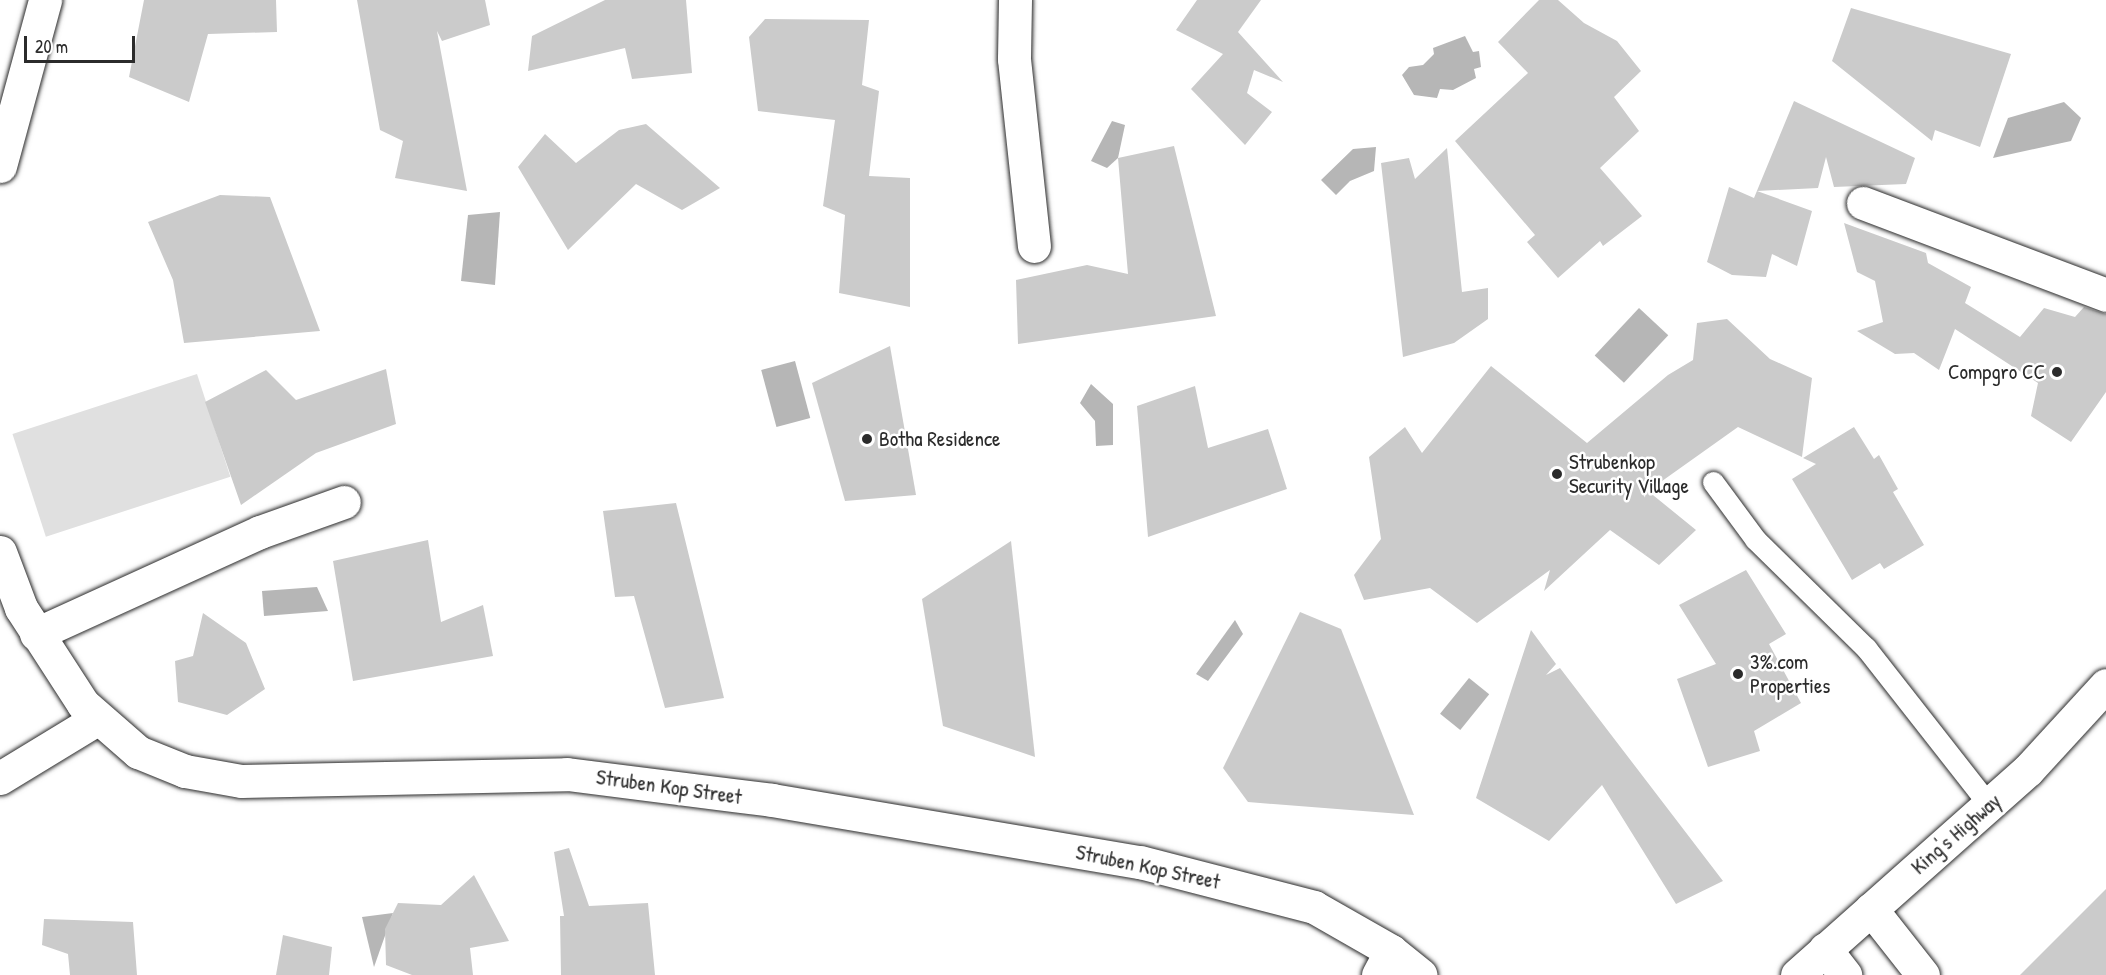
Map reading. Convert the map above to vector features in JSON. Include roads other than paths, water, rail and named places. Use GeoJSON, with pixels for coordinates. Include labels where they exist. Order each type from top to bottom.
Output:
{"type":"FeatureCollection","features":[{"type":"Feature","properties":{"kind":"street"},"geometry":{"type":"LineString","coordinates":[[0,166],[45,0]]}},
{"type":"Feature","properties":{"kind":"street"},"geometry":{"type":"LineString","coordinates":[[1015,0],[1014,59],[1034,246]]}},
{"type":"Feature","properties":{"kind":"street"},"geometry":{"type":"LineString","coordinates":[[1863,203],[2106,295]]}},
{"type":"Feature","properties":{"kind":"street"},"geometry":{"type":"LineString","coordinates":[[36,634],[260,532],[344,502]]}},
{"type":"Feature","properties":{"kind":"street","name":"Struben Kop Street"},"geometry":{"type":"LineString","coordinates":[[0,552],[36,634],[63,679],[97,719],[129,747],[166,765],[241,781],[482,773],[604,777],[1140,862],[1314,907],[1384,963],[1421,975]]}},
{"type":"Feature","properties":{"kind":"street","name":"King's Highway"},"geometry":{"type":"LineString","coordinates":[[1797,975],[2055,744],[2106,685]]}},
{"type":"Feature","properties":{"kind":"street"},"geometry":{"type":"LineString","coordinates":[[0,778],[97,719]]}},
{"type":"Feature","properties":{"kind":"street"},"geometry":{"type":"LineString","coordinates":[[1871,909],[1923,975]]}},
{"type":"Feature","properties":{"kind":"street"},"geometry":{"type":"LineString","coordinates":[[1825,949],[1845,975]]}},
{"type":"Feature","properties":{"kind":"lane"},"geometry":{"type":"LineString","coordinates":[[1713,482],[1755,539],[1866,648],[1989,805]]}},
{"type":"Feature","properties":{"kind":"place","name":"Compgro CC"},"geometry":{"type":"Point","coordinates":[2057,372]}},
{"type":"Feature","properties":{"kind":"place","name":"Botha Residence"},"geometry":{"type":"Point","coordinates":[867,439]}},
{"type":"Feature","properties":{"kind":"place","name":"Strubenkop Security Village"},"geometry":{"type":"Point","coordinates":[1557,474]}},
{"type":"Feature","properties":{"kind":"place","name":"3%.com Properties"},"geometry":{"type":"Point","coordinates":[1738,674]}}]}
